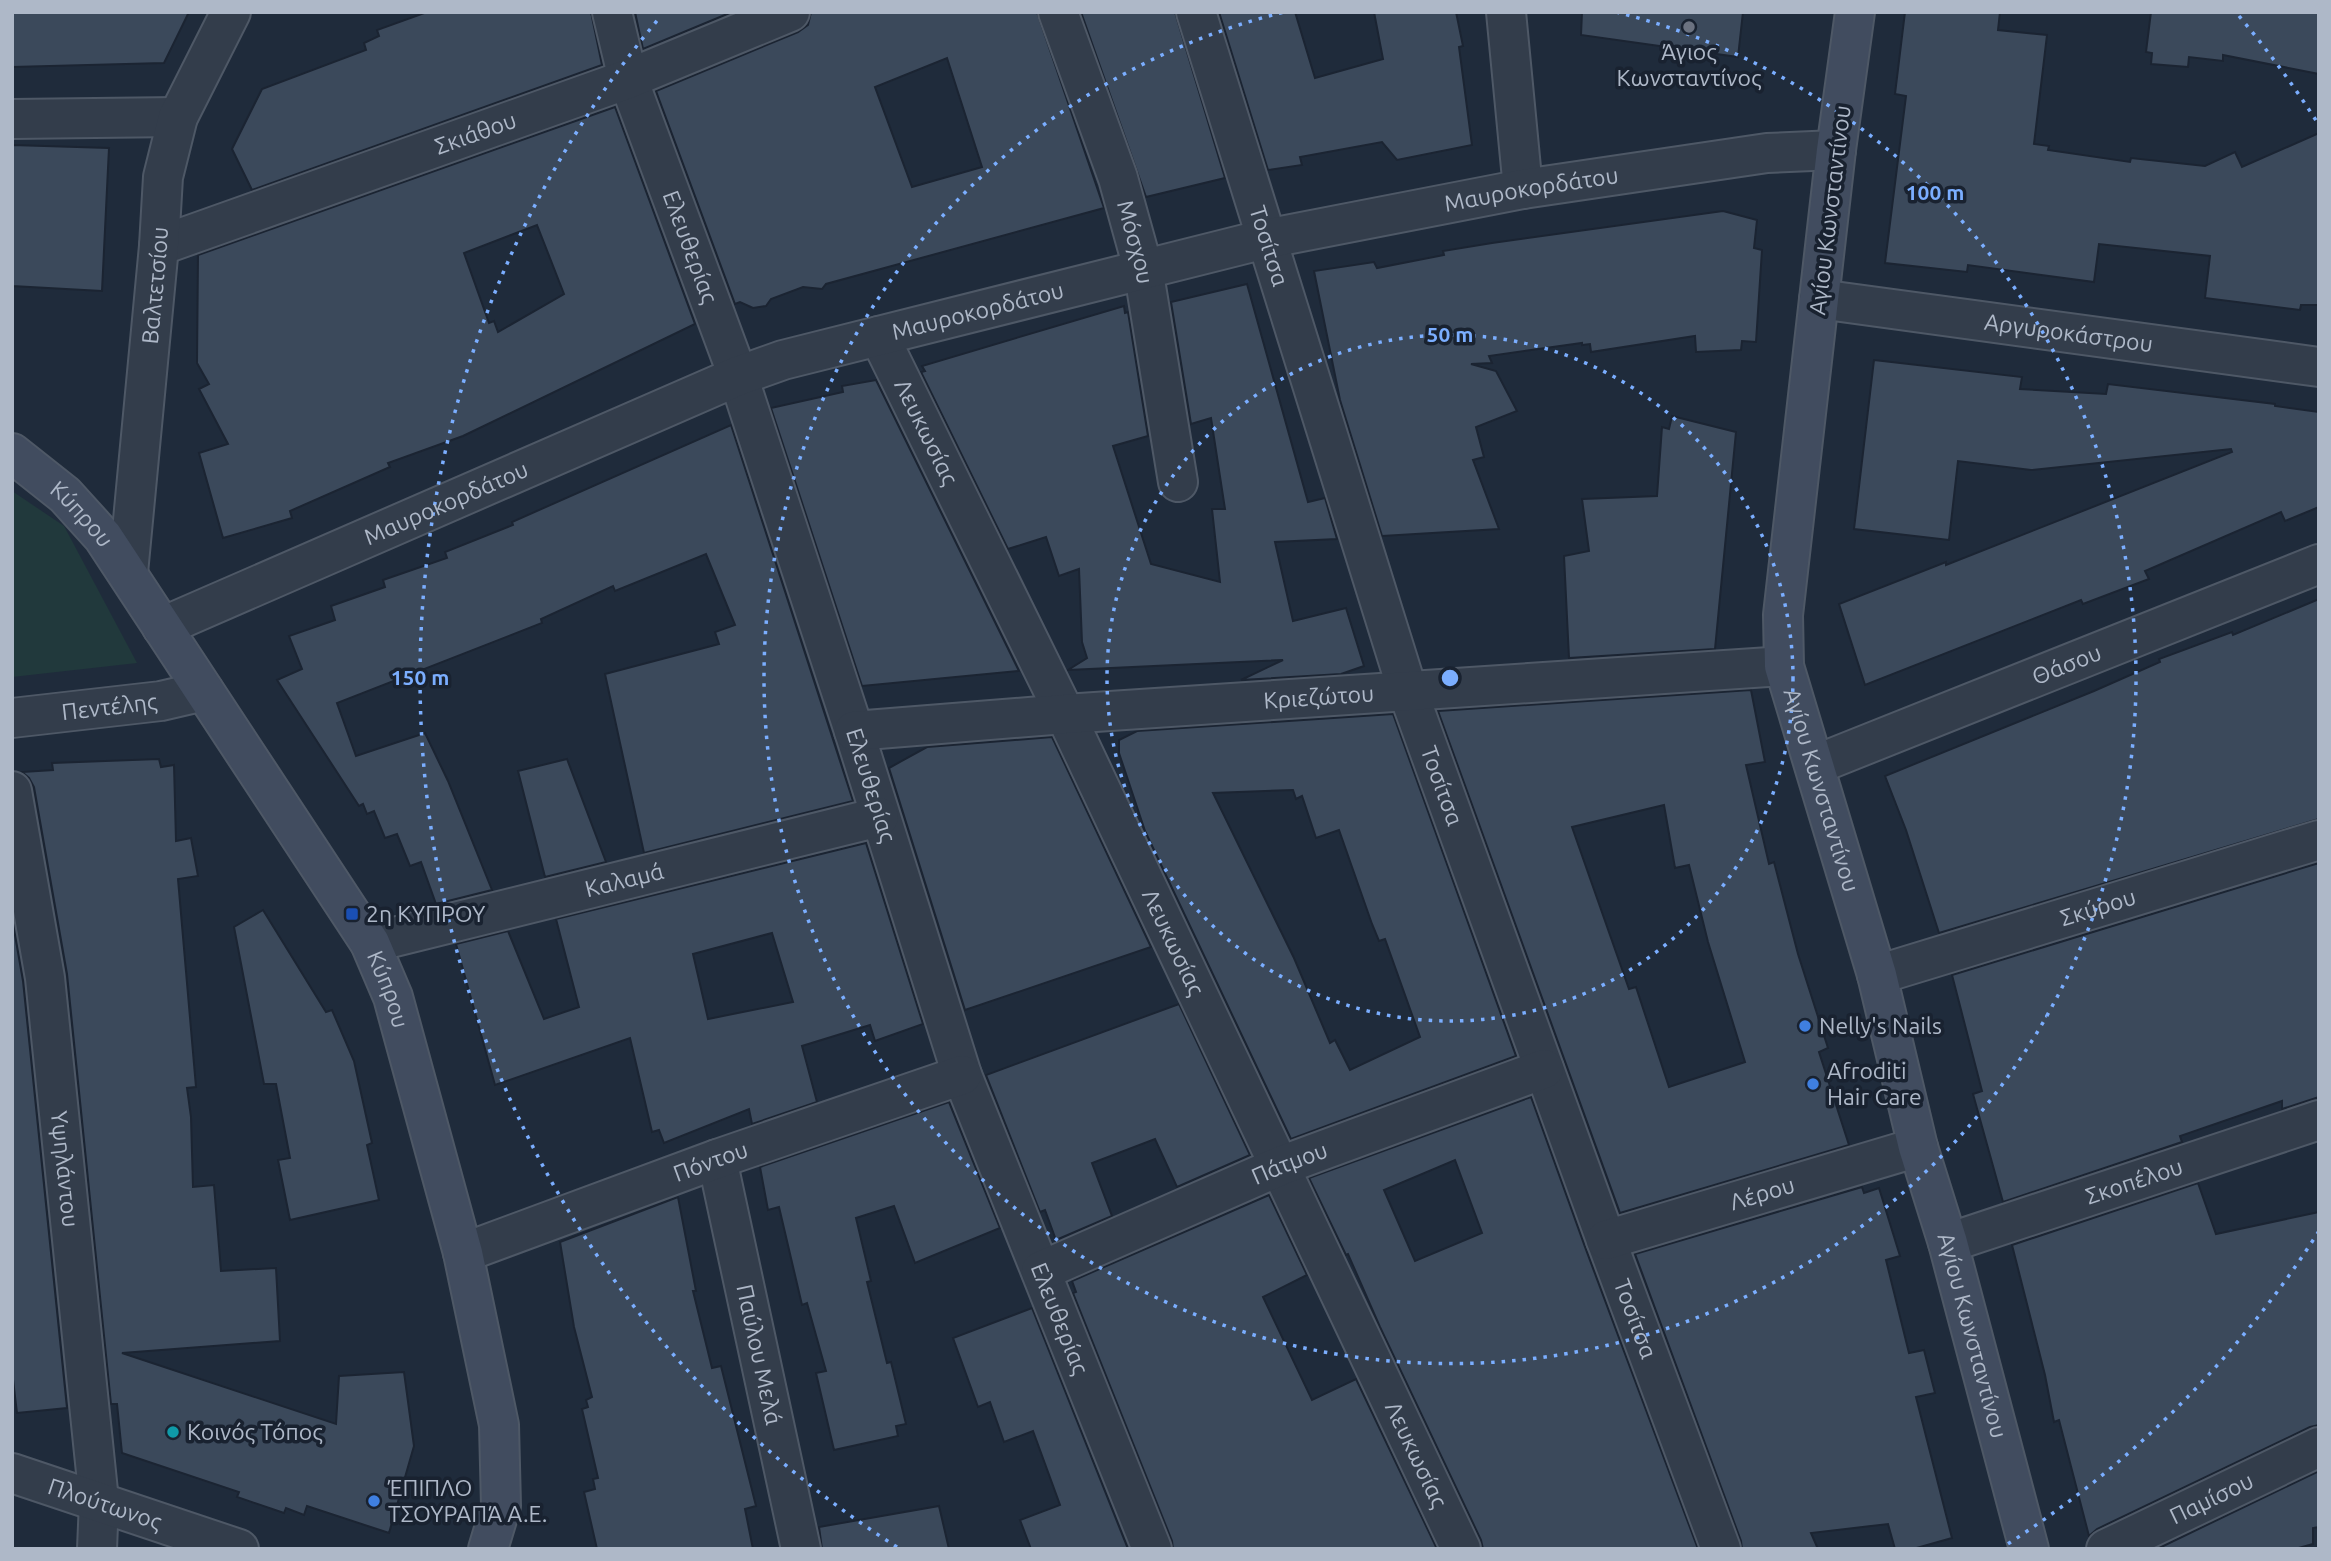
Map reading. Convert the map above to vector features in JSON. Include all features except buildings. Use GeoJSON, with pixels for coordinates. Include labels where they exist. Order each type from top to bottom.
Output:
{"type":"FeatureCollection","features":[{"type":"Feature","properties":{"kind":"street","name":"Βαλτετσίου"},"geometry":{"type":"LineString","coordinates":[[128,573],[163,177],[178,117],[231,12]]}},
{"type":"Feature","properties":{"kind":"street","name":"Ελευθερίας"},"geometry":{"type":"LineString","coordinates":[[612,12],[628,79],[738,376],[962,1074],[1152,1549]]}},
{"type":"Feature","properties":{"kind":"street","name":"Σκιάθου"},"geometry":{"type":"LineString","coordinates":[[159,246],[628,79],[790,12]]}},
{"type":"Feature","properties":{"kind":"street","name":"Μόσχου"},"geometry":{"type":"LineString","coordinates":[[1058,12],[1118,178],[1143,268],[1178,482]]}},
{"type":"Feature","properties":{"kind":"street","name":"Τοσίτσα"},"geometry":{"type":"LineString","coordinates":[[1196,12],[1408,692],[1721,1549]]}},
{"type":"Feature","properties":{"kind":"street"},"geometry":{"type":"LineString","coordinates":[[1506,12],[1523,189]]}},
{"type":"Feature","properties":{"kind":"street","name":"Αγίου Κωνσταντίνου"},"geometry":{"type":"LineString","coordinates":[[1855,12],[1836,150],[1783,615],[1784,666],[1877,975],[1918,1147],[1948,1243],[2029,1549]]}},
{"type":"Feature","properties":{"kind":"street"},"geometry":{"type":"LineString","coordinates":[[12,119],[178,117]]}},
{"type":"Feature","properties":{"kind":"street","name":"Μαυροκορδάτου"},"geometry":{"type":"LineString","coordinates":[[162,627],[738,376],[783,360],[1265,239],[1523,189],[1767,153],[1836,150]]}},
{"type":"Feature","properties":{"kind":"street","name":"Αργυροκάστρου"},"geometry":{"type":"LineString","coordinates":[[1819,299],[2319,367]]}},
{"type":"Feature","properties":{"kind":"street","name":"Λευκωσίας"},"geometry":{"type":"LineString","coordinates":[[879,337],[1065,713],[1461,1549]]}},
{"type":"Feature","properties":{"kind":"street","name":"Κύπρου"},"geometry":{"type":"LineString","coordinates":[[12,453],[65,495],[103,537],[370,943],[393,997],[463,1253],[499,1425],[501,1506],[488,1549]]}},
{"type":"Feature","properties":{"kind":"street","name":"Θάσου"},"geometry":{"type":"LineString","coordinates":[[1815,765],[2319,564]]}},
{"type":"Feature","properties":{"kind":"street","name":"Κριεζώτου"},"geometry":{"type":"LineString","coordinates":[[854,731],[1065,713],[1784,666]]}},
{"type":"Feature","properties":{"kind":"street","name":"Πεντέλης"},"geometry":{"type":"LineString","coordinates":[[12,718],[161,701],[204,691]]}},
{"type":"Feature","properties":{"kind":"street","name":"Υψηλάντου"},"geometry":{"type":"LineString","coordinates":[[12,791],[45,978],[99,1501],[97,1549]]}},
{"type":"Feature","properties":{"kind":"street","name":"Καλαμά"},"geometry":{"type":"LineString","coordinates":[[370,943],[879,817]]}},
{"type":"Feature","properties":{"kind":"street","name":"Σκύρου"},"geometry":{"type":"LineString","coordinates":[[1877,975],[2319,840]]}},
{"type":"Feature","properties":{"kind":"street","name":"Πάτμου"},"geometry":{"type":"LineString","coordinates":[[1041,1271],[1280,1166],[1544,1069]]}},
{"type":"Feature","properties":{"kind":"street","name":"Πόντου"},"geometry":{"type":"LineString","coordinates":[[463,1253],[717,1159],[962,1074]]}},
{"type":"Feature","properties":{"kind":"street","name":"Σκοπέλου"},"geometry":{"type":"LineString","coordinates":[[1948,1243],[2317,1129]]}},
{"type":"Feature","properties":{"kind":"street","name":"Λέρου"},"geometry":{"type":"LineString","coordinates":[[1606,1240],[1918,1147]]}},
{"type":"Feature","properties":{"kind":"street","name":"Παύλου Μελά"},"geometry":{"type":"LineString","coordinates":[[717,1159],[802,1549]]}},
{"type":"Feature","properties":{"kind":"street","name":"Παμίσου"},"geometry":{"type":"LineString","coordinates":[[2106,1549],[2319,1447]]}},
{"type":"Feature","properties":{"kind":"street","name":"Πλούτωνος"},"geometry":{"type":"LineString","coordinates":[[12,1474],[239,1549]]}},
{"type":"Feature","properties":{"kind":"green space"},"geometry":{"type":"Polygon","coordinates":[[[12,491],[64,526],[137,663],[12,677],[12,491]]]}},
{"type":"Feature","properties":{"kind":"place","name":"Άγιος Κωνσταντίνος"},"geometry":{"type":"Point","coordinates":[1689,27]}},
{"type":"Feature","properties":{"kind":"place","name":"2η ΚΥΠΡΟΥ"},"geometry":{"type":"Point","coordinates":[352,914]}},
{"type":"Feature","properties":{"kind":"place","name":"Nelly's Nails"},"geometry":{"type":"Point","coordinates":[1805,1026]}},
{"type":"Feature","properties":{"kind":"place","name":"Afroditi Hair Care"},"geometry":{"type":"Point","coordinates":[1813,1084]}},
{"type":"Feature","properties":{"kind":"place","name":"Κοινός Τόπος"},"geometry":{"type":"Point","coordinates":[173,1432]}},
{"type":"Feature","properties":{"kind":"place","name":"ΈΠΙΠΛΟ ΤΣΟΥΡΑΠΆ Α.Ε."},"geometry":{"type":"Point","coordinates":[374,1501]}}]}
